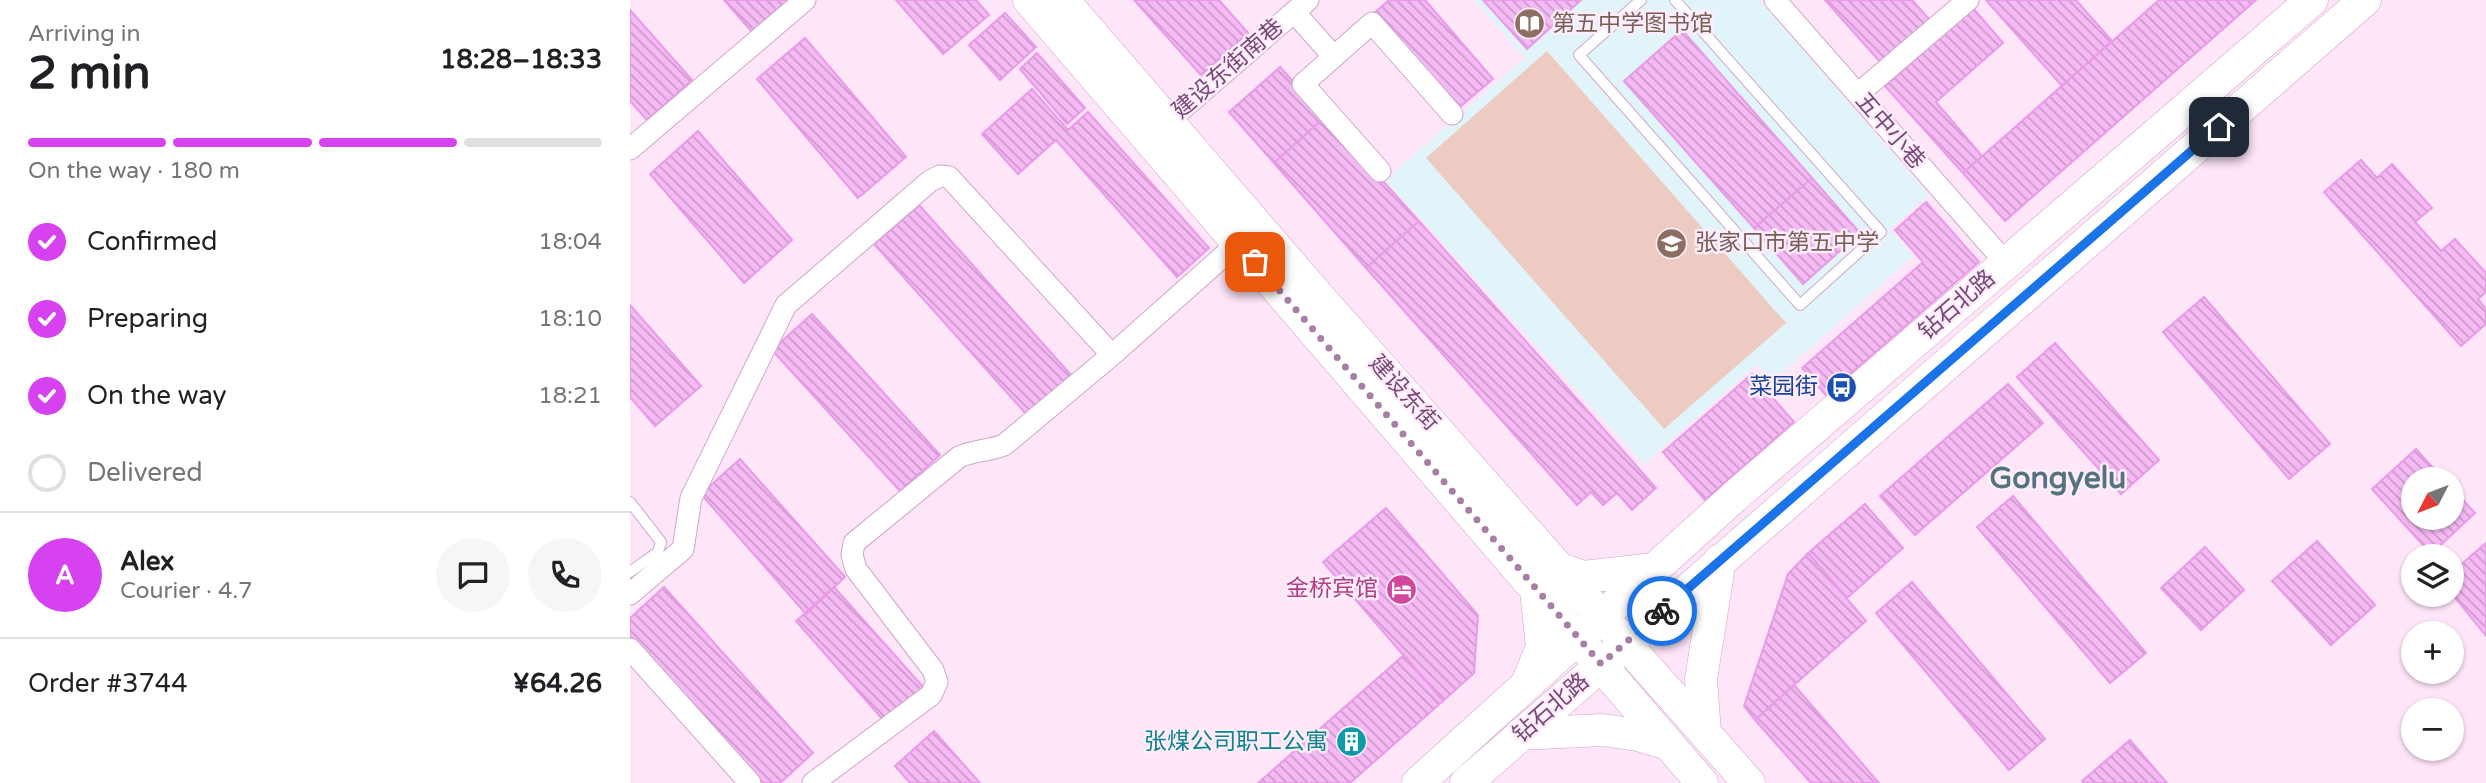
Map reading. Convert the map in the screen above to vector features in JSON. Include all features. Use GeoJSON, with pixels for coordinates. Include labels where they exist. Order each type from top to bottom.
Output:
{"type":"FeatureCollection","features":[{"type":"Feature","properties":{"kind":"main road","name":"建设东街"},"geometry":{"type":"LineString","coordinates":[[1029,0],[1158,130],[1248,234],[1536,590],[1702,783]]}},
{"type":"Feature","properties":{"kind":"main road","name":"建设东街"},"geometry":{"type":"LineString","coordinates":[[1063,0],[1158,130]]}},
{"type":"Feature","properties":{"kind":"main road","name":"钻石北路"},"geometry":{"type":"LineString","coordinates":[[1418,783],[1734,497],[2312,0]]}},
{"type":"Feature","properties":{"kind":"main road","name":"钻石北路"},"geometry":{"type":"LineString","coordinates":[[1466,783],[2365,0]]}},
{"type":"Feature","properties":{"kind":"main road","name":"建设东街"},"geometry":{"type":"LineString","coordinates":[[1248,234],[1561,569],[1749,783]]}},
{"type":"Feature","properties":{"kind":"main road"},"geometry":{"type":"LineString","coordinates":[[1705,733],[1701,679],[1720,560]]}},
{"type":"Feature","properties":{"kind":"main road"},"geometry":{"type":"LineString","coordinates":[[1561,569],[1584,577],[1654,569]]}},
{"type":"Feature","properties":{"kind":"main road"},"geometry":{"type":"LineString","coordinates":[[1526,686],[1542,647],[1536,590]]}},
{"type":"Feature","properties":{"kind":"main road"},"geometry":{"type":"LineString","coordinates":[[1521,734],[1603,730],[1638,735],[1668,744]]}},
{"type":"Feature","properties":{"kind":"street"},"geometry":{"type":"LineString","coordinates":[[630,149],[805,0]]}},
{"type":"Feature","properties":{"kind":"street","name":"五中小巷"},"geometry":{"type":"LineString","coordinates":[[1774,0],[2006,263]]}},
{"type":"Feature","properties":{"kind":"street"},"geometry":{"type":"LineString","coordinates":[[1303,3],[1334,57]]}},
{"type":"Feature","properties":{"kind":"street","name":"建设东街南巷"},"geometry":{"type":"LineString","coordinates":[[1158,130],[1303,3]]}},
{"type":"Feature","properties":{"kind":"street"},"geometry":{"type":"LineString","coordinates":[[1858,94],[1956,4]]}},
{"type":"Feature","properties":{"kind":"street"},"geometry":{"type":"LineString","coordinates":[[1380,171],[1303,84],[1372,23],[1452,114]]}},
{"type":"Feature","properties":{"kind":"street"},"geometry":{"type":"LineString","coordinates":[[630,594],[683,549],[691,498],[786,305],[930,181],[940,176],[949,177],[1111,355]]}},
{"type":"Feature","properties":{"kind":"street"},"geometry":{"type":"LineString","coordinates":[[813,783],[931,695],[937,682],[933,670],[856,569],[852,555],[855,542],[959,457],[1004,445],[1248,234]]}},
{"type":"Feature","properties":{"kind":"street"},"geometry":{"type":"LineString","coordinates":[[630,649],[750,783]]}},
{"type":"Feature","properties":{"kind":"lane"},"geometry":{"type":"LineString","coordinates":[[1641,0],[1579,55],[1800,305],[1881,232],[1675,0]]}},
{"type":"Feature","properties":{"kind":"lane"},"geometry":{"type":"LineString","coordinates":[[630,502],[661,542],[658,552],[630,572]]}},
{"type":"Feature","properties":{"kind":"shaded area","name":"张家口市第五中学"},"geometry":{"type":"Polygon","coordinates":[[[1474,0],[1759,0],[1929,195],[1890,229],[1913,256],[1772,382],[1756,365],[1644,464],[1385,180],[1525,58],[1474,0]]]}},
{"type":"Feature","properties":{"kind":"shaded area"},"geometry":{"type":"Polygon","coordinates":[[[1547,51],[1786,323],[1664,429],[1426,158],[1547,51]]]}},
{"type":"Feature","properties":{"kind":"building"},"geometry":{"type":"Polygon","coordinates":[[[724,0],[788,0],[752,32],[724,0]]]}},
{"type":"Feature","properties":{"kind":"building"},"geometry":{"type":"Polygon","coordinates":[[[896,0],[976,0],[989,15],[943,54],[896,0]]]}},
{"type":"Feature","properties":{"kind":"building"},"geometry":{"type":"Polygon","coordinates":[[[1134,0],[1219,0],[1248,33],[1201,75],[1134,0]]]}},
{"type":"Feature","properties":{"kind":"building"},"geometry":{"type":"Polygon","coordinates":[[[1389,0],[1425,0],[1493,79],[1455,111],[1372,15],[1389,0]]]}},
{"type":"Feature","properties":{"kind":"building","name":"第五中学图书馆"},"geometry":{"type":"Polygon","coordinates":[[[1483,0],[1581,0],[1527,49],[1483,0]]]}},
{"type":"Feature","properties":{"kind":"building"},"geometry":{"type":"Polygon","coordinates":[[[1825,0],[1912,0],[1930,20],[1881,63],[1825,0]]]}},
{"type":"Feature","properties":{"kind":"building"},"geometry":{"type":"Polygon","coordinates":[[[1986,0],[2076,0],[2112,41],[2062,86],[1986,0]]]}},
{"type":"Feature","properties":{"kind":"building"},"geometry":{"type":"Polygon","coordinates":[[[2159,0],[2256,0],[2005,221],[1963,173],[2159,0]]]}},
{"type":"Feature","properties":{"kind":"building"},"geometry":{"type":"Polygon","coordinates":[[[1973,8],[2003,43],[1936,102],[1982,156],[1963,173],[1885,86],[1973,8]]]}},
{"type":"Feature","properties":{"kind":"building"},"geometry":{"type":"Polygon","coordinates":[[[630,10],[692,80],[647,120],[630,101],[630,10]]]}},
{"type":"Feature","properties":{"kind":"building"},"geometry":{"type":"Polygon","coordinates":[[[1005,13],[1036,47],[1000,80],[969,45],[1005,13]]]}},
{"type":"Feature","properties":{"kind":"building"},"geometry":{"type":"Polygon","coordinates":[[[1682,30],[1812,178],[1754,228],[1624,81],[1682,30]]]}},
{"type":"Feature","properties":{"kind":"building"},"geometry":{"type":"Polygon","coordinates":[[[805,38],[906,157],[858,198],[757,79],[805,38]]]}},
{"type":"Feature","properties":{"kind":"building"},"geometry":{"type":"Polygon","coordinates":[[[1037,53],[1085,108],[1067,124],[1020,69],[1037,53]]]}},
{"type":"Feature","properties":{"kind":"building"},"geometry":{"type":"Polygon","coordinates":[[[1280,67],[1325,117],[1274,163],[1229,112],[1280,67]]]}},
{"type":"Feature","properties":{"kind":"building"},"geometry":{"type":"Polygon","coordinates":[[[1032,89],[1068,130],[1088,112],[1209,248],[1177,277],[1056,140],[1018,174],[982,134],[1032,89]]]}},
{"type":"Feature","properties":{"kind":"building"},"geometry":{"type":"Polygon","coordinates":[[[1325,117],[1419,221],[1366,268],[1274,163],[1325,117]]]}},
{"type":"Feature","properties":{"kind":"building"},"geometry":{"type":"Polygon","coordinates":[[[698,131],[792,240],[744,283],[650,174],[698,131]]]}},
{"type":"Feature","properties":{"kind":"building"},"geometry":{"type":"Polygon","coordinates":[[[2361,160],[2377,178],[2392,164],[2432,208],[2415,222],[2441,251],[2455,239],[2486,273],[2486,292],[2478,299],[2486,309],[2486,324],[2461,346],[2324,192],[2361,160]]]}},
{"type":"Feature","properties":{"kind":"building"},"geometry":{"type":"Polygon","coordinates":[[[1812,178],[1860,233],[1803,284],[1754,228],[1812,178]]]}},
{"type":"Feature","properties":{"kind":"building"},"geometry":{"type":"Polygon","coordinates":[[[1926,202],[1979,262],[1826,395],[1802,368],[1923,262],[1895,230],[1926,202]]]}},
{"type":"Feature","properties":{"kind":"building"},"geometry":{"type":"Polygon","coordinates":[[[919,205],[1071,375],[1027,415],[874,244],[919,205]]]}},
{"type":"Feature","properties":{"kind":"building"},"geometry":{"type":"Polygon","coordinates":[[[1419,221],[1656,488],[1632,510],[1617,493],[1603,505],[1591,492],[1577,505],[1366,268],[1419,221]]]}},
{"type":"Feature","properties":{"kind":"building"},"geometry":{"type":"Polygon","coordinates":[[[2204,297],[2330,444],[2289,479],[2163,332],[2204,297]]]}},
{"type":"Feature","properties":{"kind":"building"},"geometry":{"type":"Polygon","coordinates":[[[630,305],[701,386],[655,426],[630,397],[630,305]]]}},
{"type":"Feature","properties":{"kind":"building"},"geometry":{"type":"Polygon","coordinates":[[[812,314],[940,455],[900,491],[772,350],[812,314]]]}},
{"type":"Feature","properties":{"kind":"building"},"geometry":{"type":"Polygon","coordinates":[[[2055,343],[2159,460],[2121,494],[2017,377],[2055,343]]]}},
{"type":"Feature","properties":{"kind":"building"},"geometry":{"type":"Polygon","coordinates":[[[1752,374],[1794,422],[1705,500],[1663,452],[1752,374]]]}},
{"type":"Feature","properties":{"kind":"building"},"geometry":{"type":"Polygon","coordinates":[[[2008,384],[2043,423],[1915,535],[1880,496],[2008,384]]]}},
{"type":"Feature","properties":{"kind":"building"},"geometry":{"type":"Polygon","coordinates":[[[2416,449],[2432,467],[2401,467],[2401,521],[2372,489],[2416,449]]]}},
{"type":"Feature","properties":{"kind":"building"},"geometry":{"type":"Polygon","coordinates":[[[740,459],[845,577],[806,614],[701,494],[740,459]]]}},
{"type":"Feature","properties":{"kind":"building"},"geometry":{"type":"Polygon","coordinates":[[[2013,496],[2146,653],[2110,683],[1977,527],[2013,496]]]}},
{"type":"Feature","properties":{"kind":"building"},"geometry":{"type":"Polygon","coordinates":[[[2464,501],[2475,513],[2464,523],[2464,501]]]}},
{"type":"Feature","properties":{"kind":"building"},"geometry":{"type":"Polygon","coordinates":[[[1865,504],[1903,548],[1847,598],[1808,553],[1865,504]]]}},
{"type":"Feature","properties":{"kind":"building","name":"金桥宾馆"},"geometry":{"type":"Polygon","coordinates":[[[1386,508],[1478,615],[1474,673],[1443,701],[1323,562],[1386,508]]]}},
{"type":"Feature","properties":{"kind":"building"},"geometry":{"type":"Polygon","coordinates":[[[2409,530],[2457,530],[2442,544],[2422,544],[2409,530]]]}},
{"type":"Feature","properties":{"kind":"building"},"geometry":{"type":"Polygon","coordinates":[[[2317,541],[2375,605],[2331,645],[2272,581],[2317,541]]]}},
{"type":"Feature","properties":{"kind":"building"},"geometry":{"type":"Polygon","coordinates":[[[2486,543],[2486,636],[2463,607],[2464,562],[2486,543]]]}},
{"type":"Feature","properties":{"kind":"building"},"geometry":{"type":"Polygon","coordinates":[[[2205,547],[2244,590],[2201,630],[2161,588],[2205,547]]]}},
{"type":"Feature","properties":{"kind":"building"},"geometry":{"type":"Polygon","coordinates":[[[1808,553],[1866,621],[1755,720],[1744,706],[1788,574],[1808,553]]]}},
{"type":"Feature","properties":{"kind":"building"},"geometry":{"type":"Polygon","coordinates":[[[1912,582],[2045,739],[2009,770],[1876,613],[1912,582]]]}},
{"type":"Feature","properties":{"kind":"building"},"geometry":{"type":"Polygon","coordinates":[[[664,587],[813,753],[780,783],[763,783],[630,636],[630,618],[664,587]]]}},
{"type":"Feature","properties":{"kind":"building"},"geometry":{"type":"Polygon","coordinates":[[[834,587],[924,688],[885,722],[796,621],[834,587]]]}},
{"type":"Feature","properties":{"kind":"building","name":"张煤公司职工公寓"},"geometry":{"type":"Polygon","coordinates":[[[1404,655],[1443,701],[1350,783],[1258,783],[1404,655]]]}},
{"type":"Feature","properties":{"kind":"building"},"geometry":{"type":"Polygon","coordinates":[[[1794,685],[1879,783],[1811,783],[1755,720],[1794,685]]]}},
{"type":"Feature","properties":{"kind":"building"},"geometry":{"type":"Polygon","coordinates":[[[934,731],[980,783],[910,783],[895,766],[934,731]]]}},
{"type":"Feature","properties":{"kind":"building"},"geometry":{"type":"Polygon","coordinates":[[[2130,740],[2167,783],[2083,783],[2082,781],[2130,740]]]}},
{"type":"Feature","properties":{"kind":"way so far"},"geometry":{"type":"LineString","coordinates":[[1255,262],[1601,664],[1662,611]]}},
{"type":"Feature","properties":{"kind":"place","name":"第五中学图书馆"},"geometry":{"type":"Point","coordinates":[1529,24]}},
{"type":"Feature","properties":{"kind":"place","name":"张家口市第五中学"},"geometry":{"type":"Point","coordinates":[1672,243]}},
{"type":"Feature","properties":{"kind":"place","name":"菜园街"},"geometry":{"type":"Point","coordinates":[1841,387]}},
{"type":"Feature","properties":{"kind":"place","name":"金桥宾馆"},"geometry":{"type":"Point","coordinates":[1401,589]}},
{"type":"Feature","properties":{"kind":"place","name":"张煤公司职工公寓"},"geometry":{"type":"Point","coordinates":[1351,742]}},
{"type":"Feature","properties":{"kind":"district","name":"Gongyelu"},"geometry":{"type":"Point","coordinates":[2058,478]}},
{"type":"Feature","properties":{"kind":"route"},"geometry":{"type":"LineString","coordinates":[[1662,611],[2219,127]]}}]}
